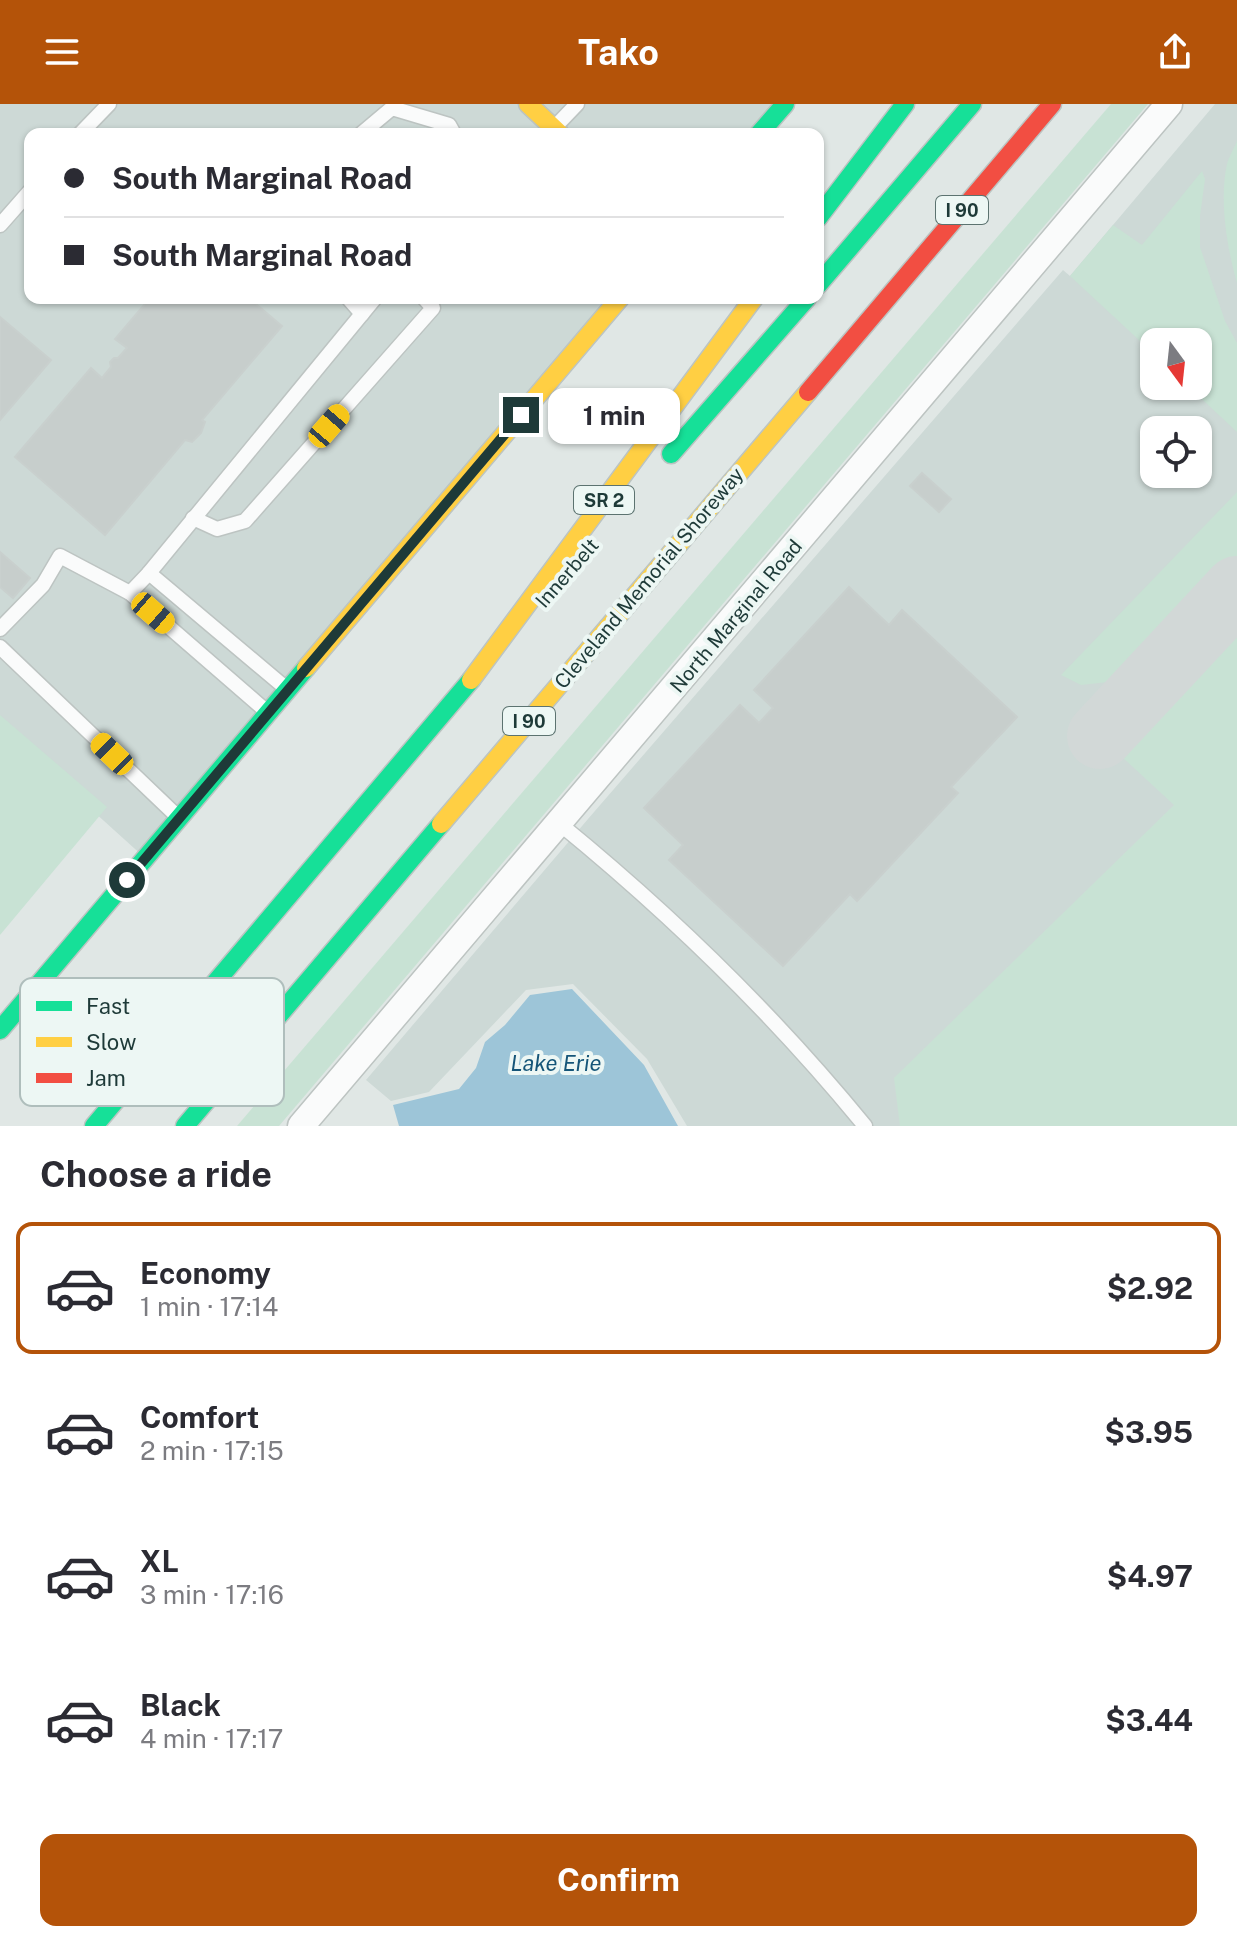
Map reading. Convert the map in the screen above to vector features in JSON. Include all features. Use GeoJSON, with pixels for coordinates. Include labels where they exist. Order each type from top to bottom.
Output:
{"type":"FeatureCollection","features":[{"type":"Feature","properties":{"kind":"main road"},"geometry":{"type":"LineString","coordinates":[[528,104],[554,128]]}},
{"type":"Feature","properties":{"kind":"main road"},"geometry":{"type":"LineString","coordinates":[[764,128],[785,104]]}},
{"type":"Feature","properties":{"kind":"main road"},"geometry":{"type":"LineString","coordinates":[[824,210],[905,104]]}},
{"type":"Feature","properties":{"kind":"main road"},"geometry":{"type":"LineString","coordinates":[[824,278],[972,104]]}},
{"type":"Feature","properties":{"kind":"main road","name":"Cleveland Memorial Shoreway"},"geometry":{"type":"LineString","coordinates":[[284,1009],[1052,104]]}},
{"type":"Feature","properties":{"kind":"main road"},"geometry":{"type":"LineString","coordinates":[[44,978],[615,304]]}},
{"type":"Feature","properties":{"kind":"main road","name":"SR 2"},"geometry":{"type":"LineString","coordinates":[[454,703],[750,304]]}},
{"type":"Feature","properties":{"kind":"main road"},"geometry":{"type":"LineString","coordinates":[[660,467],[802,304]]}},
{"type":"Feature","properties":{"kind":"main road","name":"Innerbelt"},"geometry":{"type":"LineString","coordinates":[[454,703],[608,526]]}},
{"type":"Feature","properties":{"kind":"main road"},"geometry":{"type":"LineString","coordinates":[[220,978],[454,703]]}},
{"type":"Feature","properties":{"kind":"main road"},"geometry":{"type":"LineString","coordinates":[[0,1030],[20,1006]]}},
{"type":"Feature","properties":{"kind":"main road"},"geometry":{"type":"LineString","coordinates":[[94,1126],[111,1106]]}},
{"type":"Feature","properties":{"kind":"main road","name":"Cleveland Memorial Shoreway"},"geometry":{"type":"LineString","coordinates":[[185,1126],[202,1106]]}},
{"type":"Feature","properties":{"kind":"street","name":"North Marginal Road"},"geometry":{"type":"LineString","coordinates":[[301,1126],[1169,104]]}},
{"type":"Feature","properties":{"kind":"lane"},"geometry":{"type":"LineString","coordinates":[[86,128],[109,104]]}},
{"type":"Feature","properties":{"kind":"lane"},"geometry":{"type":"LineString","coordinates":[[559,128],[577,104]]}},
{"type":"Feature","properties":{"kind":"lane"},"geometry":{"type":"LineString","coordinates":[[368,128],[392,108],[451,128]]}},
{"type":"Feature","properties":{"kind":"lane"},"geometry":{"type":"LineString","coordinates":[[0,225],[24,198]]}},
{"type":"Feature","properties":{"kind":"lane"},"geometry":{"type":"LineString","coordinates":[[353,304],[362,314]]}},
{"type":"Feature","properties":{"kind":"lane"},"geometry":{"type":"LineString","coordinates":[[130,593],[370,304]]}},
{"type":"Feature","properties":{"kind":"lane"},"geometry":{"type":"LineString","coordinates":[[193,518],[217,529],[245,521],[433,308],[429,304]]}},
{"type":"Feature","properties":{"kind":"lane"},"geometry":{"type":"LineString","coordinates":[[0,629],[43,585],[60,556],[130,593],[269,714]]}},
{"type":"Feature","properties":{"kind":"lane"},"geometry":{"type":"LineString","coordinates":[[149,573],[288,690]]}},
{"type":"Feature","properties":{"kind":"lane"},"geometry":{"type":"LineString","coordinates":[[0,647],[179,818]]}},
{"type":"Feature","properties":{"kind":"lane"},"geometry":{"type":"LineString","coordinates":[[560,824],[619,872],[753,1001],[865,1126]]}},
{"type":"Feature","properties":{"kind":"shaded area"},"geometry":{"type":"Polygon","coordinates":[[[0,104],[785,104],[764,128],[24,128],[24,304],[615,304],[145,858],[0,727],[0,104]]]}},
{"type":"Feature","properties":{"kind":"shaded area"},"geometry":{"type":"Polygon","coordinates":[[[1215,104],[1237,104],[1237,1126],[687,1126],[647,1059],[573,984],[526,990],[429,1092],[391,1101],[366,1080],[1063,270],[1070,276],[1215,104]]]}},
{"type":"Feature","properties":{"kind":"green space"},"geometry":{"type":"Polygon","coordinates":[[[1111,104],[1148,104],[279,1126],[237,1126],[254,1106],[284,1106],[284,1071],[1111,104]]]}},
{"type":"Feature","properties":{"kind":"green space"},"geometry":{"type":"Polygon","coordinates":[[[1237,141],[1237,283],[1227,239],[1224,193],[1227,164],[1237,141]]]}},
{"type":"Feature","properties":{"kind":"green space"},"geometry":{"type":"Polygon","coordinates":[[[1202,171],[1205,179],[1200,247],[1225,321],[1237,343],[1237,432],[1203,400],[1212,400],[1212,328],[1140,328],[1140,341],[1070,276],[1113,225],[1142,245],[1202,171]]]}},
{"type":"Feature","properties":{"kind":"green space"},"geometry":{"type":"Polygon","coordinates":[[[1237,492],[1237,562],[1126,680],[1081,685],[1061,675],[1237,492]]]}},
{"type":"Feature","properties":{"kind":"green space"},"geometry":{"type":"Polygon","coordinates":[[[1237,633],[1237,1126],[900,1126],[894,1078],[1174,805],[1120,755],[1237,633]]]}},
{"type":"Feature","properties":{"kind":"green space"},"geometry":{"type":"Polygon","coordinates":[[[0,715],[107,807],[0,935],[0,715]]]}},
{"type":"Feature","properties":{"kind":"water","name":"Lake Erie"},"geometry":{"type":"Polygon","coordinates":[[[572,989],[644,1065],[678,1126],[399,1126],[393,1105],[459,1089],[476,1068],[485,1042],[505,1025],[530,995],[572,989]]]}},
{"type":"Feature","properties":{"kind":"building"},"geometry":{"type":"Polygon","coordinates":[[[145,304],[256,304],[282,326],[202,420],[205,422],[201,433],[192,442],[185,440],[105,535],[15,457],[91,368],[102,378],[111,367],[110,362],[127,348],[115,339],[145,304]]]}},
{"type":"Feature","properties":{"kind":"building"},"geometry":{"type":"Polygon","coordinates":[[[0,317],[51,360],[0,420],[0,317]]]}},
{"type":"Feature","properties":{"kind":"building"},"geometry":{"type":"Polygon","coordinates":[[[922,473],[951,499],[939,512],[910,486],[922,473]]]}},
{"type":"Feature","properties":{"kind":"building"},"geometry":{"type":"Polygon","coordinates":[[[0,552],[30,578],[13,598],[0,587],[0,552]]]}},
{"type":"Feature","properties":{"kind":"building"},"geometry":{"type":"Polygon","coordinates":[[[849,587],[889,625],[902,610],[1017,717],[951,787],[958,793],[857,901],[850,894],[783,966],[669,860],[683,845],[644,808],[740,705],[759,723],[773,708],[754,690],[849,587]]]}},
{"type":"Feature","properties":{"kind":"taxiway"},"geometry":{"type":"LineString","coordinates":[[1100,736],[1237,589]]}},
{"type":"Feature","properties":{"kind":"traffic: fast"},"geometry":{"type":"LineString","coordinates":[[764,128],[785,104]]}},
{"type":"Feature","properties":{"kind":"traffic: fast"},"geometry":{"type":"LineString","coordinates":[[824,210],[905,104]]}},
{"type":"Feature","properties":{"kind":"traffic: fast"},"geometry":{"type":"LineString","coordinates":[[824,278],[972,104]]}},
{"type":"Feature","properties":{"kind":"traffic: fast"},"geometry":{"type":"LineString","coordinates":[[671,454],[802,304]]}},
{"type":"Feature","properties":{"kind":"traffic: fast"},"geometry":{"type":"LineString","coordinates":[[44,978],[306,668]]}},
{"type":"Feature","properties":{"kind":"traffic: fast"},"geometry":{"type":"LineString","coordinates":[[219,978],[471,680]]}},
{"type":"Feature","properties":{"kind":"traffic: fast"},"geometry":{"type":"LineString","coordinates":[[284,1009],[441,824]]}},
{"type":"Feature","properties":{"kind":"traffic: fast"},"geometry":{"type":"LineString","coordinates":[[0,1030],[20,1006]]}},
{"type":"Feature","properties":{"kind":"traffic: fast"},"geometry":{"type":"LineString","coordinates":[[94,1126],[111,1106]]}},
{"type":"Feature","properties":{"kind":"traffic: fast"},"geometry":{"type":"LineString","coordinates":[[185,1126],[202,1106]]}},
{"type":"Feature","properties":{"kind":"traffic: slow"},"geometry":{"type":"LineString","coordinates":[[528,104],[554,128]]}},
{"type":"Feature","properties":{"kind":"traffic: slow"},"geometry":{"type":"LineString","coordinates":[[306,668],[615,304]]}},
{"type":"Feature","properties":{"kind":"traffic: slow"},"geometry":{"type":"LineString","coordinates":[[471,680],[750,304]]}},
{"type":"Feature","properties":{"kind":"traffic: slow"},"geometry":{"type":"LineString","coordinates":[[441,824],[808,392]]}},
{"type":"Feature","properties":{"kind":"traffic: jam"},"geometry":{"type":"LineString","coordinates":[[808,392],[1052,104]]}},
{"type":"Feature","properties":{"kind":"route"},"geometry":{"type":"LineString","coordinates":[[127,880],[521,415]]}}]}
